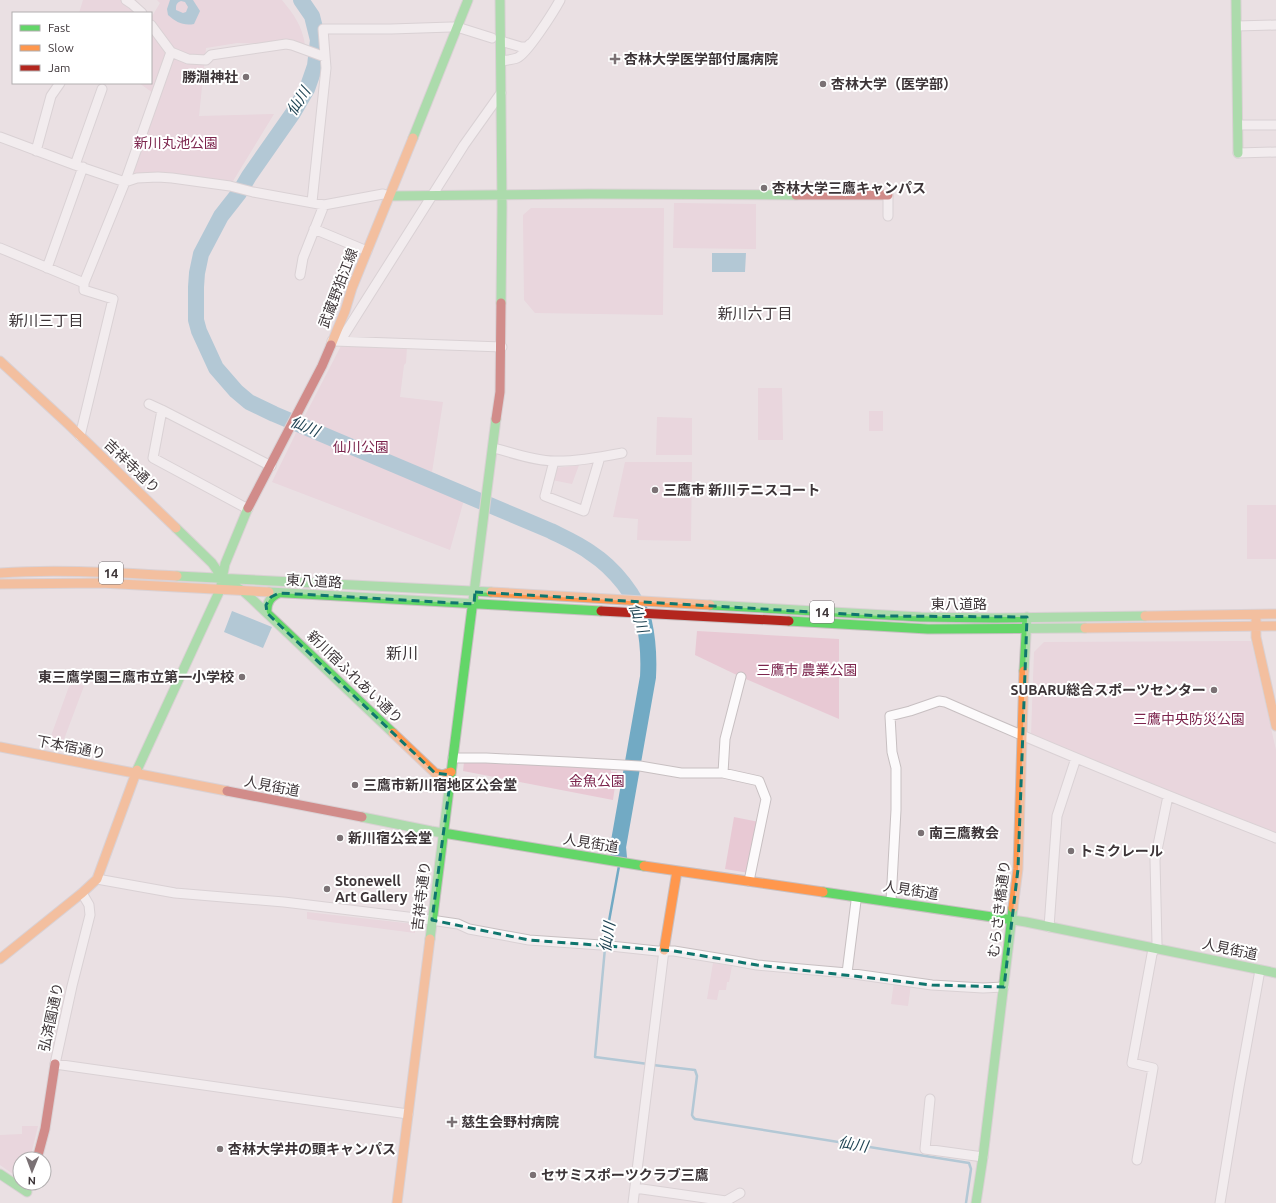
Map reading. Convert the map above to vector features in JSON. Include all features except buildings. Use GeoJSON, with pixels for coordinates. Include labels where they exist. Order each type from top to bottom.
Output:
{"type":"FeatureCollection","features":[{"type":"Feature","properties":{"kind":"main road","name":"武蔵野狛江線"},"geometry":{"type":"LineString","coordinates":[[137,773],[220,590],[223,579],[224,564],[248,509],[317,377],[468,0]]}},
{"type":"Feature","properties":{"kind":"main road"},"geometry":{"type":"LineString","coordinates":[[475,592],[494,448],[500,392],[502,347],[500,0]]}},
{"type":"Feature","properties":{"kind":"main road"},"geometry":{"type":"LineString","coordinates":[[1236,0],[1238,153]]}},
{"type":"Feature","properties":{"kind":"main road"},"geometry":{"type":"LineString","coordinates":[[390,196],[589,194],[888,195]]}},
{"type":"Feature","properties":{"kind":"main road","name":"吉祥寺通り"},"geometry":{"type":"LineString","coordinates":[[0,361],[212,563],[223,579],[243,591]]}},
{"type":"Feature","properties":{"kind":"main road","name":"東八道路"},"geometry":{"type":"LineString","coordinates":[[0,573],[93,572],[475,592],[882,616],[958,618],[1276,614]]}},
{"type":"Feature","properties":{"kind":"main road","name":"東八道路"},"geometry":{"type":"LineString","coordinates":[[0,584],[101,583],[928,629],[1276,626]]}},
{"type":"Feature","properties":{"kind":"main road","name":"新川宿ふれあい通り"},"geometry":{"type":"LineString","coordinates":[[243,591],[435,773],[446,775],[451,772]]}},
{"type":"Feature","properties":{"kind":"main road","name":"吉祥寺通り"},"geometry":{"type":"LineString","coordinates":[[397,1203],[451,772],[457,758],[475,592]]}},
{"type":"Feature","properties":{"kind":"main road"},"geometry":{"type":"LineString","coordinates":[[267,614],[266,605],[269,599],[279,593]]}},
{"type":"Feature","properties":{"kind":"main road"},"geometry":{"type":"LineString","coordinates":[[1256,614],[1256,637],[1276,726]]}},
{"type":"Feature","properties":{"kind":"main road","name":"むらさき橋通り"},"geometry":{"type":"LineString","coordinates":[[976,1203],[983,1157],[1018,869],[1027,617]]}},
{"type":"Feature","properties":{"kind":"main road","name":"下本宿通り"},"geometry":{"type":"LineString","coordinates":[[0,747],[23,755],[137,773]]}},
{"type":"Feature","properties":{"kind":"main road"},"geometry":{"type":"LineString","coordinates":[[0,958],[82,893],[97,879],[137,773]]}},
{"type":"Feature","properties":{"kind":"main road","name":"人見街道"},"geometry":{"type":"LineString","coordinates":[[137,773],[443,833],[677,871],[891,901],[1011,920],[1276,973]]}},
{"type":"Feature","properties":{"kind":"main road"},"geometry":{"type":"LineString","coordinates":[[664,950],[677,871]]}},
{"type":"Feature","properties":{"kind":"main road","name":"弘済園通り"},"geometry":{"type":"LineString","coordinates":[[39,1151],[45,1128],[55,1064]]}},
{"type":"Feature","properties":{"kind":"main road"},"geometry":{"type":"LineString","coordinates":[[0,1174],[27,1192],[25,1203]]}},
{"type":"Feature","properties":{"kind":"street"},"geometry":{"type":"LineString","coordinates":[[126,0],[141,12]]}},
{"type":"Feature","properties":{"kind":"street"},"geometry":{"type":"LineString","coordinates":[[501,61],[517,58],[522,55],[537,36],[560,0]]}},
{"type":"Feature","properties":{"kind":"street"},"geometry":{"type":"LineString","coordinates":[[1237,26],[1276,25]]}},
{"type":"Feature","properties":{"kind":"street"},"geometry":{"type":"LineString","coordinates":[[152,26],[171,52],[188,59],[206,60],[211,55],[286,44],[325,56]]}},
{"type":"Feature","properties":{"kind":"street"},"geometry":{"type":"LineString","coordinates":[[312,202],[324,89],[325,56],[323,28],[391,29],[457,27],[492,38]]}},
{"type":"Feature","properties":{"kind":"street"},"geometry":{"type":"LineString","coordinates":[[501,41],[521,46],[527,46],[530,44]]}},
{"type":"Feature","properties":{"kind":"street"},"geometry":{"type":"LineString","coordinates":[[80,436],[113,299],[84,290],[84,283],[125,182],[171,52]]}},
{"type":"Feature","properties":{"kind":"street"},"geometry":{"type":"LineString","coordinates":[[36,151],[51,96],[59,84]]}},
{"type":"Feature","properties":{"kind":"street"},"geometry":{"type":"LineString","coordinates":[[47,268],[102,89]]}},
{"type":"Feature","properties":{"kind":"street"},"geometry":{"type":"LineString","coordinates":[[332,341],[344,335],[464,145],[501,93]]}},
{"type":"Feature","properties":{"kind":"street"},"geometry":{"type":"LineString","coordinates":[[1238,125],[1276,125]]}},
{"type":"Feature","properties":{"kind":"street"},"geometry":{"type":"LineString","coordinates":[[0,137],[125,182],[137,178],[158,177],[230,186],[253,192],[324,205],[383,194],[390,196]]}},
{"type":"Feature","properties":{"kind":"street"},"geometry":{"type":"LineString","coordinates":[[1238,153],[1276,152]]}},
{"type":"Feature","properties":{"kind":"street"},"geometry":{"type":"LineString","coordinates":[[888,195],[888,216]]}},
{"type":"Feature","properties":{"kind":"street"},"geometry":{"type":"LineString","coordinates":[[300,275],[303,258],[324,205]]}},
{"type":"Feature","properties":{"kind":"street"},"geometry":{"type":"LineString","coordinates":[[314,229],[367,251]]}},
{"type":"Feature","properties":{"kind":"street"},"geometry":{"type":"LineString","coordinates":[[0,248],[84,283]]}},
{"type":"Feature","properties":{"kind":"street"},"geometry":{"type":"LineString","coordinates":[[332,341],[502,347]]}},
{"type":"Feature","properties":{"kind":"street"},"geometry":{"type":"LineString","coordinates":[[150,404],[271,466]]}},
{"type":"Feature","properties":{"kind":"street"},"geometry":{"type":"LineString","coordinates":[[162,410],[153,458],[248,509]]}},
{"type":"Feature","properties":{"kind":"street"},"geometry":{"type":"LineString","coordinates":[[494,448],[523,456],[554,461],[600,457],[622,453]]}},
{"type":"Feature","properties":{"kind":"street"},"geometry":{"type":"LineString","coordinates":[[554,461],[545,496],[584,511],[600,457]]}},
{"type":"Feature","properties":{"kind":"street"},"geometry":{"type":"LineString","coordinates":[[723,773],[725,739],[741,677]]}},
{"type":"Feature","properties":{"kind":"street"},"geometry":{"type":"LineString","coordinates":[[891,901],[896,810],[896,768],[892,752],[890,716],[939,701],[945,702],[1168,796],[1276,838]]}},
{"type":"Feature","properties":{"kind":"street"},"geometry":{"type":"LineString","coordinates":[[457,758],[640,766],[680,773],[723,773],[759,781],[766,799],[750,881]]}},
{"type":"Feature","properties":{"kind":"street"},"geometry":{"type":"LineString","coordinates":[[1049,927],[1057,816],[1076,758]]}},
{"type":"Feature","properties":{"kind":"street"},"geometry":{"type":"LineString","coordinates":[[1137,1160],[1153,1068],[1132,1063],[1152,954],[1157,944],[1155,860],[1168,796]]}},
{"type":"Feature","properties":{"kind":"street"},"geometry":{"type":"LineString","coordinates":[[97,879],[175,893],[284,902],[432,920],[458,924],[469,929],[529,940],[605,945],[657,951],[674,951],[757,965],[847,973],[932,985],[983,988],[1004,987]]}},
{"type":"Feature","properties":{"kind":"street","name":"弘済園通り"},"geometry":{"type":"LineString","coordinates":[[55,1064],[70,993],[90,918],[90,909],[82,893]]}},
{"type":"Feature","properties":{"kind":"street"},"geometry":{"type":"LineString","coordinates":[[847,973],[856,901]]}},
{"type":"Feature","properties":{"kind":"street"},"geometry":{"type":"LineString","coordinates":[[633,1203],[664,950]]}},
{"type":"Feature","properties":{"kind":"street"},"geometry":{"type":"LineString","coordinates":[[1220,1203],[1235,1107],[1260,970]]}},
{"type":"Feature","properties":{"kind":"street"},"geometry":{"type":"LineString","coordinates":[[55,1064],[408,1114]]}},
{"type":"Feature","properties":{"kind":"street"},"geometry":{"type":"LineString","coordinates":[[930,1099],[925,1149],[983,1157]]}},
{"type":"Feature","properties":{"kind":"street"},"geometry":{"type":"LineString","coordinates":[[635,1188],[726,1201],[740,1193]]}},
{"type":"Feature","properties":{"kind":"highlighted area"},"geometry":{"type":"Polygon","coordinates":[[[475,592],[881,616],[1027,617],[1018,869],[1004,987],[932,985],[757,965],[674,951],[529,940],[432,920],[451,775],[435,773],[267,613],[266,605],[271,597],[279,593],[474,604],[475,592]]]}},
{"type":"Feature","properties":{"kind":"green space"},"geometry":{"type":"Polygon","coordinates":[[[83,0],[126,0],[141,12],[79,12],[83,0]]]}},
{"type":"Feature","properties":{"kind":"green space","name":"新川丸池公園"},"geometry":{"type":"Polygon","coordinates":[[[157,0],[282,0],[300,26],[305,45],[237,43],[206,48],[199,116],[274,114],[230,186],[172,178],[125,182],[156,95],[140,84],[152,84],[152,16],[160,3],[157,0]]]}},
{"type":"Feature","properties":{"kind":"green space"},"geometry":{"type":"Polygon","coordinates":[[[674,203],[756,204],[756,249],[673,248],[674,203]]]}},
{"type":"Feature","properties":{"kind":"green space"},"geometry":{"type":"Polygon","coordinates":[[[531,208],[664,208],[663,315],[535,313],[524,300],[523,215],[531,208]]]}},
{"type":"Feature","properties":{"kind":"green space","name":"仙川公園"},"geometry":{"type":"Polygon","coordinates":[[[342,344],[407,346],[406,363],[404,365],[400,397],[443,402],[432,472],[467,489],[450,550],[272,482],[342,344]]]}},
{"type":"Feature","properties":{"kind":"green space"},"geometry":{"type":"Polygon","coordinates":[[[758,388],[782,388],[783,440],[758,440],[758,388]]]}},
{"type":"Feature","properties":{"kind":"green space"},"geometry":{"type":"Polygon","coordinates":[[[869,411],[883,411],[883,431],[869,431],[869,411]]]}},
{"type":"Feature","properties":{"kind":"green space"},"geometry":{"type":"Polygon","coordinates":[[[657,417],[692,418],[692,455],[656,455],[657,417]]]}},
{"type":"Feature","properties":{"kind":"green space","name":"三鷹市 新川テニスコート"},"geometry":{"type":"Polygon","coordinates":[[[625,462],[692,462],[691,541],[637,540],[638,519],[613,517],[625,462]]]}},
{"type":"Feature","properties":{"kind":"green space"},"geometry":{"type":"Polygon","coordinates":[[[579,465],[572,484],[552,480],[556,468],[579,465]]]}},
{"type":"Feature","properties":{"kind":"green space"},"geometry":{"type":"Polygon","coordinates":[[[1247,505],[1276,505],[1276,559],[1247,559],[1247,505]]]}},
{"type":"Feature","properties":{"kind":"green space","name":"三鷹市 農業公園"},"geometry":{"type":"Polygon","coordinates":[[[697,631],[839,639],[839,719],[741,677],[695,655],[697,631]]]}},
{"type":"Feature","properties":{"kind":"green space","name":"三鷹中央防災公園"},"geometry":{"type":"Polygon","coordinates":[[[1251,641],[1276,750],[1276,837],[1031,736],[1034,652],[1044,642],[1251,641]]]}},
{"type":"Feature","properties":{"kind":"green space"},"geometry":{"type":"Polygon","coordinates":[[[71,681],[84,686],[60,750],[47,747],[71,681]]]}},
{"type":"Feature","properties":{"kind":"green space","name":"金魚公園"},"geometry":{"type":"Polygon","coordinates":[[[464,762],[611,768],[611,772],[617,772],[613,800],[463,771],[464,762]]]}},
{"type":"Feature","properties":{"kind":"green space"},"geometry":{"type":"Polygon","coordinates":[[[734,817],[759,822],[749,873],[725,869],[734,817]]]}},
{"type":"Feature","properties":{"kind":"green space"},"geometry":{"type":"Polygon","coordinates":[[[307,912],[414,924],[415,933],[307,919],[307,912]]]}},
{"type":"Feature","properties":{"kind":"green space"},"geometry":{"type":"Polygon","coordinates":[[[713,963],[732,966],[726,990],[719,990],[717,1000],[707,999],[713,963]]]}},
{"type":"Feature","properties":{"kind":"green space"},"geometry":{"type":"Polygon","coordinates":[[[894,982],[911,984],[908,1006],[891,1004],[894,982]]]}},
{"type":"Feature","properties":{"kind":"green space"},"geometry":{"type":"Polygon","coordinates":[[[22,1126],[38,1126],[32,1151],[12,1151],[12,1173],[0,1165],[0,1135],[22,1134],[22,1126]]]}},
{"type":"Feature","properties":{"kind":"water"},"geometry":{"type":"Polygon","coordinates":[[[170,0],[193,0],[200,11],[194,24],[186,24],[180,23],[168,15],[167,9],[170,0]],[[181,1],[178,3],[176,5],[176,10],[183,13],[186,12],[188,7],[185,2],[181,1]]]}},
{"type":"Feature","properties":{"kind":"water"},"geometry":{"type":"Polygon","coordinates":[[[712,253],[746,253],[745,272],[712,272],[712,253]]]}},
{"type":"Feature","properties":{"kind":"water"},"geometry":{"type":"Polygon","coordinates":[[[232,611],[272,627],[263,648],[224,632],[232,611]]]}},
{"type":"Feature","properties":{"kind":"waterway","name":"仙川"},"geometry":{"type":"LineString","coordinates":[[301,0],[312,16],[318,40],[315,66],[307,89],[293,113],[249,176],[239,193],[221,216],[201,254],[196,287],[196,320],[199,331],[216,368],[236,391],[249,402],[572,541],[600,559],[624,583],[636,602],[644,622],[648,656],[648,677],[618,847],[619,858]]}},
{"type":"Feature","properties":{"kind":"waterway","name":"仙川"},"geometry":{"type":"LineString","coordinates":[[605,943],[619,866]]}},
{"type":"Feature","properties":{"kind":"waterway","name":"仙川"},"geometry":{"type":"LineString","coordinates":[[605,948],[595,1057],[648,1064]]}},
{"type":"Feature","properties":{"kind":"waterway","name":"仙川"},"geometry":{"type":"LineString","coordinates":[[653,1065],[695,1070],[697,1076],[692,1115],[695,1119],[969,1163],[971,1169],[966,1203]]}},
{"type":"Feature","properties":{"kind":"traffic: fast"},"geometry":{"type":"LineString","coordinates":[[413,138],[468,0]]}},
{"type":"Feature","properties":{"kind":"traffic: fast"},"geometry":{"type":"LineString","coordinates":[[500,0],[502,207],[501,303]]}},
{"type":"Feature","properties":{"kind":"traffic: fast"},"geometry":{"type":"LineString","coordinates":[[1236,0],[1238,153]]}},
{"type":"Feature","properties":{"kind":"traffic: fast"},"geometry":{"type":"LineString","coordinates":[[390,196],[589,194],[796,195]]}},
{"type":"Feature","properties":{"kind":"traffic: fast"},"geometry":{"type":"LineString","coordinates":[[430,939],[496,419]]}},
{"type":"Feature","properties":{"kind":"traffic: fast"},"geometry":{"type":"LineString","coordinates":[[137,770],[220,590],[225,564],[248,508]]}},
{"type":"Feature","properties":{"kind":"traffic: fast"},"geometry":{"type":"LineString","coordinates":[[176,528],[212,563],[223,579],[243,591],[253,600],[393,733]]}},
{"type":"Feature","properties":{"kind":"traffic: fast"},"geometry":{"type":"LineString","coordinates":[[177,576],[491,592]]}},
{"type":"Feature","properties":{"kind":"traffic: fast"},"geometry":{"type":"LineString","coordinates":[[269,592],[601,611]]}},
{"type":"Feature","properties":{"kind":"traffic: fast"},"geometry":{"type":"LineString","coordinates":[[267,613],[269,601],[273,596],[279,593]]}},
{"type":"Feature","properties":{"kind":"traffic: fast"},"geometry":{"type":"LineString","coordinates":[[710,605],[921,617],[995,618],[1145,616]]}},
{"type":"Feature","properties":{"kind":"traffic: fast"},"geometry":{"type":"LineString","coordinates":[[1024,671],[1027,617]]}},
{"type":"Feature","properties":{"kind":"traffic: fast"},"geometry":{"type":"LineString","coordinates":[[789,621],[928,629],[1085,628]]}},
{"type":"Feature","properties":{"kind":"traffic: fast"},"geometry":{"type":"LineString","coordinates":[[362,817],[431,831],[644,866]]}},
{"type":"Feature","properties":{"kind":"traffic: fast"},"geometry":{"type":"LineString","coordinates":[[823,892],[1026,922],[1276,973]]}},
{"type":"Feature","properties":{"kind":"traffic: fast"},"geometry":{"type":"LineString","coordinates":[[976,1203],[983,1157],[1013,908]]}},
{"type":"Feature","properties":{"kind":"traffic: fast"},"geometry":{"type":"LineString","coordinates":[[0,1174],[27,1192]]}},
{"type":"Feature","properties":{"kind":"traffic: slow"},"geometry":{"type":"LineString","coordinates":[[331,345],[345,311],[352,288],[413,138]]}},
{"type":"Feature","properties":{"kind":"traffic: slow"},"geometry":{"type":"LineString","coordinates":[[0,361],[176,528]]}},
{"type":"Feature","properties":{"kind":"traffic: slow"},"geometry":{"type":"LineString","coordinates":[[0,573],[66,571],[177,576]]}},
{"type":"Feature","properties":{"kind":"traffic: slow"},"geometry":{"type":"LineString","coordinates":[[0,584],[101,583],[269,592]]}},
{"type":"Feature","properties":{"kind":"traffic: slow"},"geometry":{"type":"LineString","coordinates":[[491,592],[710,605]]}},
{"type":"Feature","properties":{"kind":"traffic: slow"},"geometry":{"type":"LineString","coordinates":[[1145,616],[1276,614]]}},
{"type":"Feature","properties":{"kind":"traffic: slow"},"geometry":{"type":"LineString","coordinates":[[1256,616],[1256,637],[1276,726]]}},
{"type":"Feature","properties":{"kind":"traffic: slow"},"geometry":{"type":"LineString","coordinates":[[1085,628],[1276,626]]}},
{"type":"Feature","properties":{"kind":"traffic: slow"},"geometry":{"type":"LineString","coordinates":[[1013,908],[1018,869],[1024,671]]}},
{"type":"Feature","properties":{"kind":"traffic: slow"},"geometry":{"type":"LineString","coordinates":[[393,733],[435,773],[443,775],[451,772]]}},
{"type":"Feature","properties":{"kind":"traffic: slow"},"geometry":{"type":"LineString","coordinates":[[0,747],[227,791]]}},
{"type":"Feature","properties":{"kind":"traffic: slow"},"geometry":{"type":"LineString","coordinates":[[0,959],[82,893],[97,879],[137,770]]}},
{"type":"Feature","properties":{"kind":"traffic: slow"},"geometry":{"type":"LineString","coordinates":[[644,866],[823,892]]}},
{"type":"Feature","properties":{"kind":"traffic: slow"},"geometry":{"type":"LineString","coordinates":[[664,950],[677,871]]}},
{"type":"Feature","properties":{"kind":"traffic: slow"},"geometry":{"type":"LineString","coordinates":[[397,1203],[430,939]]}},
{"type":"Feature","properties":{"kind":"traffic: jam"},"geometry":{"type":"LineString","coordinates":[[796,195],[888,195]]}},
{"type":"Feature","properties":{"kind":"traffic: jam"},"geometry":{"type":"LineString","coordinates":[[496,419],[500,392],[501,303]]}},
{"type":"Feature","properties":{"kind":"traffic: jam"},"geometry":{"type":"LineString","coordinates":[[248,508],[322,366],[331,345]]}},
{"type":"Feature","properties":{"kind":"traffic: jam"},"geometry":{"type":"LineString","coordinates":[[601,611],[789,621]]}},
{"type":"Feature","properties":{"kind":"traffic: jam"},"geometry":{"type":"LineString","coordinates":[[227,791],[362,817]]}},
{"type":"Feature","properties":{"kind":"traffic: jam"},"geometry":{"type":"LineString","coordinates":[[39,1151],[45,1129],[55,1064]]}},
{"type":"Feature","properties":{"kind":"place","name":"杏林大学医学部付属病院"},"geometry":{"type":"Point","coordinates":[615,59]}},
{"type":"Feature","properties":{"kind":"place","name":"勝淵神社"},"geometry":{"type":"Point","coordinates":[246,77]}},
{"type":"Feature","properties":{"kind":"place","name":"杏林大学（医学部）"},"geometry":{"type":"Point","coordinates":[823,84]}},
{"type":"Feature","properties":{"kind":"place","name":"杏林大学三鷹キャンパス"},"geometry":{"type":"Point","coordinates":[764,188]}},
{"type":"Feature","properties":{"kind":"place","name":"三鷹市 新川テニスコート"},"geometry":{"type":"Point","coordinates":[655,490]}},
{"type":"Feature","properties":{"kind":"place","name":"東三鷹学園三鷹市立第一小学校"},"geometry":{"type":"Point","coordinates":[242,677]}},
{"type":"Feature","properties":{"kind":"place","name":"SUBARU総合スポーツセンター"},"geometry":{"type":"Point","coordinates":[1214,690]}},
{"type":"Feature","properties":{"kind":"place","name":"三鷹市新川宿地区公会堂"},"geometry":{"type":"Point","coordinates":[355,785]}},
{"type":"Feature","properties":{"kind":"place","name":"南三鷹教会"},"geometry":{"type":"Point","coordinates":[921,833]}},
{"type":"Feature","properties":{"kind":"place","name":"新川宿公会堂"},"geometry":{"type":"Point","coordinates":[340,838]}},
{"type":"Feature","properties":{"kind":"place","name":"トミクレール"},"geometry":{"type":"Point","coordinates":[1071,851]}},
{"type":"Feature","properties":{"kind":"place","name":"Stonewell Art Gallery"},"geometry":{"type":"Point","coordinates":[327,889]}},
{"type":"Feature","properties":{"kind":"place","name":"慈生会野村病院"},"geometry":{"type":"Point","coordinates":[452,1122]}},
{"type":"Feature","properties":{"kind":"place","name":"杏林大学井の頭キャンパス"},"geometry":{"type":"Point","coordinates":[220,1149]}},
{"type":"Feature","properties":{"kind":"place","name":"セサミスポーツクラブ三鷹"},"geometry":{"type":"Point","coordinates":[533,1175]}},
{"type":"Feature","properties":{"kind":"district","name":"新川六丁目"},"geometry":{"type":"Point","coordinates":[755,313]}},
{"type":"Feature","properties":{"kind":"district","name":"新川三丁目"},"geometry":{"type":"Point","coordinates":[46,320]}},
{"type":"Feature","properties":{"kind":"district","name":"新川"},"geometry":{"type":"Point","coordinates":[402,653]}}]}
